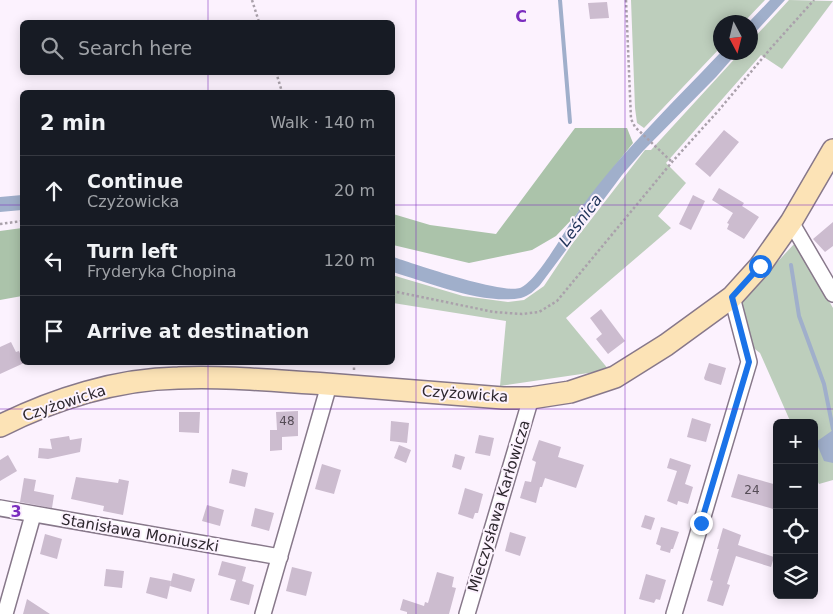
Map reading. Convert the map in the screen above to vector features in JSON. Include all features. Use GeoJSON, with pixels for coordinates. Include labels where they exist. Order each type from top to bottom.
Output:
{"type":"FeatureCollection","features":[{"type":"Feature","properties":{"kind":"street","name":"Czyżowicka"},"geometry":{"type":"LineString","coordinates":[[0,426],[56,403],[95,391],[132,383],[176,378],[233,378],[503,398],[531,398],[570,392],[615,377],[666,345],[732,297],[760,266],[791,222],[833,150]]}},
{"type":"Feature","properties":{"kind":"street"},"geometry":{"type":"LineString","coordinates":[[791,222],[833,294]]}},
{"type":"Feature","properties":{"kind":"street"},"geometry":{"type":"LineString","coordinates":[[674,614],[749,362],[732,297]]}},
{"type":"Feature","properties":{"kind":"street"},"geometry":{"type":"LineString","coordinates":[[263,614],[329,385]]}},
{"type":"Feature","properties":{"kind":"street","name":"Mieczysława Karłowicza"},"geometry":{"type":"LineString","coordinates":[[467,614],[531,398]]}},
{"type":"Feature","properties":{"kind":"street","name":"Stanisława Moniuszki"},"geometry":{"type":"LineString","coordinates":[[0,508],[280,557]]}},
{"type":"Feature","properties":{"kind":"street"},"geometry":{"type":"LineString","coordinates":[[5,614],[33,514]]}},
{"type":"Feature","properties":{"kind":"path"},"geometry":{"type":"LineString","coordinates":[[252,0],[258,20]]}},
{"type":"Feature","properties":{"kind":"path"},"geometry":{"type":"LineString","coordinates":[[626,0],[631,119],[635,127],[672,162]]}},
{"type":"Feature","properties":{"kind":"path"},"geometry":{"type":"LineString","coordinates":[[395,292],[494,312],[522,314],[539,312],[557,301],[672,162],[814,0]]}},
{"type":"Feature","properties":{"kind":"path"},"geometry":{"type":"LineString","coordinates":[[277,75],[281,90]]}},
{"type":"Feature","properties":{"kind":"path"},"geometry":{"type":"LineString","coordinates":[[0,224],[20,221]]}},
{"type":"Feature","properties":{"kind":"green space"},"geometry":{"type":"Polygon","coordinates":[[[631,0],[765,0],[751,15],[713,15],[713,55],[644,128],[637,123],[631,0]]]}},
{"type":"Feature","properties":{"kind":"green space"},"geometry":{"type":"Polygon","coordinates":[[[789,0],[833,1],[782,69],[761,55],[758,58],[758,33],[789,0]]]}},
{"type":"Feature","properties":{"kind":"green space"},"geometry":{"type":"Polygon","coordinates":[[[734,60],[757,60],[666,163],[686,183],[658,216],[671,228],[566,318],[609,370],[500,386],[506,321],[395,303],[395,276],[463,296],[508,302],[524,300],[544,286],[572,244],[645,150],[651,150],[734,60]]]}},
{"type":"Feature","properties":{"kind":"green space"},"geometry":{"type":"Polygon","coordinates":[[[575,128],[627,128],[633,143],[575,216],[556,236],[532,250],[469,263],[395,245],[395,215],[430,225],[496,234],[575,128]]]}},
{"type":"Feature","properties":{"kind":"green space"},"geometry":{"type":"Polygon","coordinates":[[[20,228],[20,296],[0,300],[0,231],[20,228]]]}},
{"type":"Feature","properties":{"kind":"green space"},"geometry":{"type":"Polygon","coordinates":[[[795,243],[833,308],[833,480],[819,484],[818,482],[818,419],[789,419],[760,353],[751,346],[741,301],[795,243]]]}},
{"type":"Feature","properties":{"kind":"water"},"geometry":{"type":"Polygon","coordinates":[[[770,0],[785,0],[758,29],[758,15],[756,15],[770,0]]]}},
{"type":"Feature","properties":{"kind":"water","name":"Leśnica"},"geometry":{"type":"Polygon","coordinates":[[[713,60],[731,60],[622,175],[534,291],[521,298],[506,299],[474,296],[395,273],[395,258],[477,283],[510,289],[520,288],[534,277],[589,197],[625,154],[713,60]]]}},
{"type":"Feature","properties":{"kind":"water"},"geometry":{"type":"Polygon","coordinates":[[[20,195],[20,210],[0,212],[0,197],[20,195]]]}},
{"type":"Feature","properties":{"kind":"water"},"geometry":{"type":"Polygon","coordinates":[[[833,430],[833,463],[824,461],[818,447],[818,441],[833,430]]]}},
{"type":"Feature","properties":{"kind":"building"},"geometry":{"type":"Polygon","coordinates":[[[607,2],[609,18],[590,19],[588,3],[607,2]]]}},
{"type":"Feature","properties":{"kind":"building"},"geometry":{"type":"Polygon","coordinates":[[[724,130],[739,142],[710,177],[695,164],[724,130]]]}},
{"type":"Feature","properties":{"kind":"building"},"geometry":{"type":"Polygon","coordinates":[[[719,188],[744,203],[742,206],[759,217],[744,239],[727,229],[729,224],[727,223],[733,213],[712,200],[719,188]]]}},
{"type":"Feature","properties":{"kind":"building"},"geometry":{"type":"Polygon","coordinates":[[[693,195],[705,201],[691,230],[679,224],[693,195]]]}},
{"type":"Feature","properties":{"kind":"building"},"geometry":{"type":"Polygon","coordinates":[[[833,222],[833,246],[825,252],[813,239],[833,222]]]}},
{"type":"Feature","properties":{"kind":"building"},"geometry":{"type":"Polygon","coordinates":[[[601,309],[625,341],[608,354],[596,339],[602,334],[590,318],[601,309]]]}},
{"type":"Feature","properties":{"kind":"building"},"geometry":{"type":"Polygon","coordinates":[[[11,342],[16,352],[19,351],[20,353],[20,365],[0,374],[0,347],[11,342]]]}},
{"type":"Feature","properties":{"kind":"building"},"geometry":{"type":"Polygon","coordinates":[[[709,363],[726,368],[721,385],[705,380],[709,363]]]}},
{"type":"Feature","properties":{"kind":"building"},"geometry":{"type":"Polygon","coordinates":[[[298,411],[298,436],[282,437],[282,450],[270,451],[270,430],[277,430],[276,412],[298,411]]]}},
{"type":"Feature","properties":{"kind":"building"},"geometry":{"type":"Polygon","coordinates":[[[179,412],[200,412],[199,433],[179,432],[179,412]]]}},
{"type":"Feature","properties":{"kind":"building"},"geometry":{"type":"Polygon","coordinates":[[[692,418],[711,424],[706,442],[687,437],[692,418]]]}},
{"type":"Feature","properties":{"kind":"building"},"geometry":{"type":"Polygon","coordinates":[[[391,421],[409,423],[407,443],[390,441],[391,421]]]}},
{"type":"Feature","properties":{"kind":"building"},"geometry":{"type":"Polygon","coordinates":[[[479,435],[494,438],[490,456],[475,453],[479,435]]]}},
{"type":"Feature","properties":{"kind":"building"},"geometry":{"type":"Polygon","coordinates":[[[69,436],[70,440],[82,438],[80,452],[48,459],[38,458],[39,448],[52,449],[50,439],[69,436]]]}},
{"type":"Feature","properties":{"kind":"building"},"geometry":{"type":"Polygon","coordinates":[[[539,440],[561,447],[558,457],[584,465],[576,488],[545,478],[542,487],[540,487],[536,503],[520,498],[525,481],[531,482],[536,462],[532,460],[539,440]]]}},
{"type":"Feature","properties":{"kind":"building"},"geometry":{"type":"Polygon","coordinates":[[[399,445],[411,450],[406,463],[394,458],[399,445]]]}},
{"type":"Feature","properties":{"kind":"building"},"geometry":{"type":"Polygon","coordinates":[[[455,454],[465,457],[461,470],[452,467],[455,454]]]}},
{"type":"Feature","properties":{"kind":"building"},"geometry":{"type":"Polygon","coordinates":[[[8,455],[17,471],[0,481],[0,460],[8,455]]]}},
{"type":"Feature","properties":{"kind":"building"},"geometry":{"type":"Polygon","coordinates":[[[670,458],[691,465],[685,484],[693,487],[688,504],[678,501],[677,505],[667,501],[677,471],[667,468],[670,458]]]}},
{"type":"Feature","properties":{"kind":"building"},"geometry":{"type":"Polygon","coordinates":[[[322,464],[341,470],[334,494],[315,489],[322,464]]]}},
{"type":"Feature","properties":{"kind":"building"},"geometry":{"type":"Polygon","coordinates":[[[232,469],[248,473],[245,487],[229,483],[232,469]]]}},
{"type":"Feature","properties":{"kind":"building"},"geometry":{"type":"Polygon","coordinates":[[[738,474],[773,484],[773,509],[731,497],[738,474]]]}},
{"type":"Feature","properties":{"kind":"building"},"geometry":{"type":"Polygon","coordinates":[[[76,477],[118,483],[119,479],[129,481],[123,515],[103,511],[104,506],[71,499],[76,477]]]}},
{"type":"Feature","properties":{"kind":"building"},"geometry":{"type":"Polygon","coordinates":[[[24,478],[36,480],[34,491],[54,495],[52,508],[20,502],[24,478]]]}},
{"type":"Feature","properties":{"kind":"building"},"geometry":{"type":"Polygon","coordinates":[[[465,488],[483,494],[478,513],[475,513],[473,519],[458,514],[465,488]]]}},
{"type":"Feature","properties":{"kind":"building"},"geometry":{"type":"Polygon","coordinates":[[[207,505],[224,510],[220,526],[202,521],[207,505]]]}},
{"type":"Feature","properties":{"kind":"building"},"geometry":{"type":"Polygon","coordinates":[[[255,508],[274,513],[269,531],[251,526],[255,508]]]}},
{"type":"Feature","properties":{"kind":"building"},"geometry":{"type":"Polygon","coordinates":[[[645,515],[655,518],[651,530],[641,527],[645,515]]]}},
{"type":"Feature","properties":{"kind":"building"},"geometry":{"type":"Polygon","coordinates":[[[661,527],[679,532],[670,553],[660,550],[661,546],[656,544],[661,527]]]}},
{"type":"Feature","properties":{"kind":"building"},"geometry":{"type":"Polygon","coordinates":[[[723,528],[741,535],[738,545],[773,557],[771,567],[736,556],[727,584],[730,585],[723,606],[707,601],[713,581],[710,580],[719,549],[717,549],[723,528]]]}},
{"type":"Feature","properties":{"kind":"building"},"geometry":{"type":"Polygon","coordinates":[[[510,532],[526,537],[520,556],[505,551],[510,532]]]}},
{"type":"Feature","properties":{"kind":"building"},"geometry":{"type":"Polygon","coordinates":[[[45,534],[62,539],[57,559],[40,554],[45,534]]]}},
{"type":"Feature","properties":{"kind":"building"},"geometry":{"type":"Polygon","coordinates":[[[222,561],[246,567],[242,581],[254,585],[249,605],[230,600],[236,580],[218,575],[222,561]]]}},
{"type":"Feature","properties":{"kind":"building"},"geometry":{"type":"Polygon","coordinates":[[[292,567],[312,572],[306,596],[286,591],[292,567]]]}},
{"type":"Feature","properties":{"kind":"building"},"geometry":{"type":"Polygon","coordinates":[[[106,569],[124,571],[122,588],[104,586],[106,569]]]}},
{"type":"Feature","properties":{"kind":"building"},"geometry":{"type":"Polygon","coordinates":[[[437,572],[454,577],[452,587],[456,588],[449,614],[407,614],[407,612],[400,610],[403,599],[424,606],[425,602],[428,603],[437,572]]]}},
{"type":"Feature","properties":{"kind":"building"},"geometry":{"type":"Polygon","coordinates":[[[173,573],[195,579],[191,592],[170,586],[173,573]]]}},
{"type":"Feature","properties":{"kind":"building"},"geometry":{"type":"Polygon","coordinates":[[[646,574],[666,580],[660,600],[656,599],[654,603],[639,599],[646,574]]]}},
{"type":"Feature","properties":{"kind":"building"},"geometry":{"type":"Polygon","coordinates":[[[150,577],[171,581],[167,599],[146,593],[150,577]]]}},
{"type":"Feature","properties":{"kind":"building"},"geometry":{"type":"Polygon","coordinates":[[[27,599],[50,614],[23,614],[27,599]]]}},
{"type":"Feature","properties":{"kind":"waterway"},"geometry":{"type":"LineString","coordinates":[[560,0],[570,122]]}},
{"type":"Feature","properties":{"kind":"waterway"},"geometry":{"type":"LineString","coordinates":[[791,265],[799,316],[824,384],[833,429]]}},
{"type":"Feature","properties":{"kind":"route"},"geometry":{"type":"LineString","coordinates":[[701,523],[749,362],[732,297],[760,266]]}}]}
